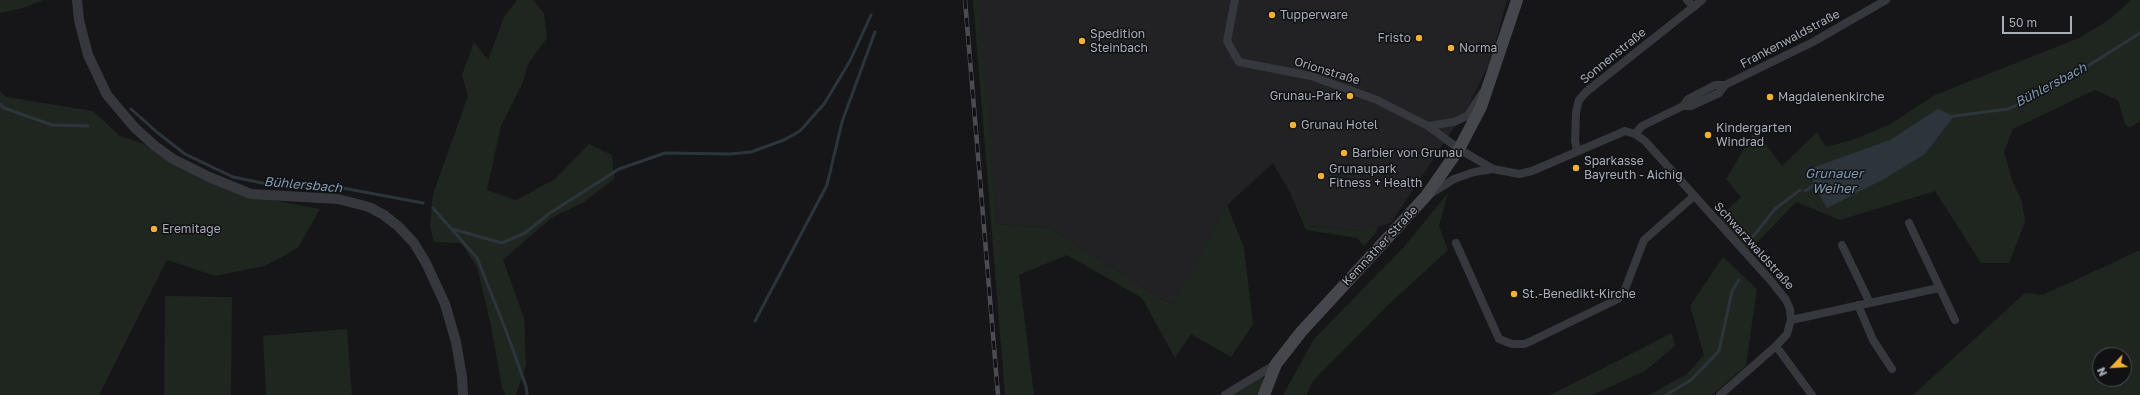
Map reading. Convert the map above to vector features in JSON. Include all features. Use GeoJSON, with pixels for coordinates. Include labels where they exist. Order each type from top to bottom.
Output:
{"type":"FeatureCollection","features":[{"type":"Feature","properties":{"kind":"main road","name":"Kemnather Straße"},"geometry":{"type":"LineString","coordinates":[[1264,395],[1276,364],[1301,332],[1426,196],[1459,149],[1481,107],[1493,76],[1517,0]]}},
{"type":"Feature","properties":{"kind":"street"},"geometry":{"type":"LineString","coordinates":[[77,0],[79,20],[88,55],[107,95],[135,128],[154,146],[173,159],[209,177],[251,194],[338,199],[369,207],[384,215],[400,227],[414,243],[435,280],[445,304],[456,342],[462,377],[463,395]]}},
{"type":"Feature","properties":{"kind":"street","name":"Orionstraße"},"geometry":{"type":"LineString","coordinates":[[1235,0],[1227,42],[1239,62],[1311,76],[1377,100],[1428,126],[1459,149]]}},
{"type":"Feature","properties":{"kind":"street"},"geometry":{"type":"LineString","coordinates":[[1687,0],[1694,7]]}},
{"type":"Feature","properties":{"kind":"street","name":"Sonnenstraße"},"geometry":{"type":"LineString","coordinates":[[1577,151],[1575,141],[1576,112],[1579,100],[1586,92],[1702,0]]}},
{"type":"Feature","properties":{"kind":"street","name":"Frankenwaldstraße"},"geometry":{"type":"LineString","coordinates":[[1635,134],[1642,126],[1683,106],[1691,106],[1719,92],[1725,85],[1813,42],[1886,0]]}},
{"type":"Feature","properties":{"kind":"street"},"geometry":{"type":"LineString","coordinates":[[1428,126],[1454,122],[1467,116],[1493,76]]}},
{"type":"Feature","properties":{"kind":"street"},"geometry":{"type":"LineString","coordinates":[[1459,149],[1493,169],[1519,174],[1532,171],[1625,131],[1635,134]]}},
{"type":"Feature","properties":{"kind":"street","name":"Schwarzwaldstraße"},"geometry":{"type":"LineString","coordinates":[[1635,134],[1645,141],[1786,300],[1791,320]]}},
{"type":"Feature","properties":{"kind":"street"},"geometry":{"type":"LineString","coordinates":[[1426,196],[1454,179],[1474,172],[1493,169]]}},
{"type":"Feature","properties":{"kind":"street"},"geometry":{"type":"LineString","coordinates":[[1456,243],[1499,339],[1512,344],[1525,344],[1618,299],[1625,289],[1644,240],[1694,196]]}},
{"type":"Feature","properties":{"kind":"street"},"geometry":{"type":"LineString","coordinates":[[1909,223],[1955,320]]}},
{"type":"Feature","properties":{"kind":"street"},"geometry":{"type":"LineString","coordinates":[[1842,245],[1870,303]]}},
{"type":"Feature","properties":{"kind":"street"},"geometry":{"type":"LineString","coordinates":[[1720,395],[1776,346],[1787,334],[1791,320],[1939,288]]}},
{"type":"Feature","properties":{"kind":"street"},"geometry":{"type":"LineString","coordinates":[[1858,305],[1873,340],[1892,368]]}},
{"type":"Feature","properties":{"kind":"street"},"geometry":{"type":"LineString","coordinates":[[1776,346],[1812,395]]}},
{"type":"Feature","properties":{"kind":"street"},"geometry":{"type":"LineString","coordinates":[[1225,395],[1276,364]]}},
{"type":"Feature","properties":{"kind":"shaded area"},"geometry":{"type":"Polygon","coordinates":[[[0,0],[43,0],[27,7],[0,13],[0,0]]]}},
{"type":"Feature","properties":{"kind":"shaded area"},"geometry":{"type":"Polygon","coordinates":[[[517,0],[533,0],[544,13],[547,38],[528,64],[523,82],[501,126],[487,190],[516,200],[555,179],[589,144],[612,155],[614,179],[584,202],[551,218],[503,260],[524,318],[526,366],[516,395],[506,395],[502,388],[491,326],[477,267],[461,243],[434,242],[430,226],[433,194],[468,96],[462,75],[474,42],[488,60],[504,17],[517,0]]]}},
{"type":"Feature","properties":{"kind":"shaded area"},"geometry":{"type":"Polygon","coordinates":[[[973,0],[978,0],[997,224],[1050,228],[1160,298],[1173,304],[1227,205],[1244,248],[1253,324],[1231,357],[1191,334],[1175,358],[1142,298],[1067,255],[1019,275],[1034,395],[1005,395],[973,0]]]}},
{"type":"Feature","properties":{"kind":"shaded area"},"geometry":{"type":"Polygon","coordinates":[[[976,0],[1507,0],[1491,60],[1469,105],[1391,223],[1361,231],[1309,226],[1273,163],[1227,205],[1174,304],[1160,298],[1050,228],[997,224],[976,0]]]}},
{"type":"Feature","properties":{"kind":"shaded area"},"geometry":{"type":"Polygon","coordinates":[[[2131,0],[2140,0],[2140,121],[2130,128],[2125,124],[2118,100],[2095,90],[2013,129],[2004,152],[2013,183],[2022,201],[2025,222],[2009,263],[1981,263],[1935,191],[1840,220],[1796,202],[1749,251],[1718,218],[1741,197],[1726,179],[1755,130],[1782,166],[1817,132],[1826,147],[1852,140],[1889,125],[1935,95],[2079,38],[2110,19],[2131,0]]]}},
{"type":"Feature","properties":{"kind":"shaded area","name":"Eremitage"},"geometry":{"type":"Polygon","coordinates":[[[0,91],[6,97],[93,111],[120,136],[142,143],[175,165],[250,196],[320,209],[298,248],[265,266],[215,276],[167,260],[99,395],[0,395],[0,91]]]}},
{"type":"Feature","properties":{"kind":"shaded area"},"geometry":{"type":"Polygon","coordinates":[[[1289,190],[1309,226],[1361,231],[1378,226],[1376,233],[1364,246],[1357,238],[1306,230],[1289,190]]]}},
{"type":"Feature","properties":{"kind":"shaded area"},"geometry":{"type":"Polygon","coordinates":[[[1448,193],[1439,226],[1448,250],[1387,306],[1312,382],[1307,395],[1283,395],[1314,339],[1403,248],[1448,193]]]}},
{"type":"Feature","properties":{"kind":"shaded area"},"geometry":{"type":"Polygon","coordinates":[[[2140,250],[2140,395],[1913,395],[2025,293],[2043,295],[2140,250]]]}},
{"type":"Feature","properties":{"kind":"shaded area"},"geometry":{"type":"Polygon","coordinates":[[[1723,257],[1757,289],[1746,366],[1712,395],[1649,395],[1687,374],[1704,355],[1690,306],[1723,257]]]}},
{"type":"Feature","properties":{"kind":"shaded area"},"geometry":{"type":"Polygon","coordinates":[[[165,296],[232,297],[231,395],[164,395],[165,296]]]}},
{"type":"Feature","properties":{"kind":"shaded area"},"geometry":{"type":"Polygon","coordinates":[[[347,329],[352,395],[266,395],[263,336],[347,329]]]}},
{"type":"Feature","properties":{"kind":"shaded area"},"geometry":{"type":"Polygon","coordinates":[[[1672,333],[1675,346],[1645,371],[1592,395],[1550,395],[1672,333]]]}},
{"type":"Feature","properties":{"kind":"shaded area"},"geometry":{"type":"Polygon","coordinates":[[[1263,377],[1264,380],[1259,395],[1231,395],[1258,378],[1263,377]]]}},
{"type":"Feature","properties":{"kind":"water","name":"Grunauer Weiher"},"geometry":{"type":"Polygon","coordinates":[[[1938,109],[1954,116],[1925,154],[1884,179],[1827,208],[1814,185],[1809,169],[1890,140],[1938,109]]]}},
{"type":"Feature","properties":{"kind":"waterway"},"geometry":{"type":"LineString","coordinates":[[452,229],[502,243],[525,233],[550,213],[619,169],[665,153],[730,154],[751,152],[784,140],[800,131],[824,104],[850,61],[871,15]]}},
{"type":"Feature","properties":{"kind":"waterway"},"geometry":{"type":"LineString","coordinates":[[755,321],[827,185],[842,122],[875,32]]}},
{"type":"Feature","properties":{"kind":"waterway","name":"Bühlersbach"},"geometry":{"type":"LineString","coordinates":[[1954,116],[2008,109],[2053,88],[2140,33]]}},
{"type":"Feature","properties":{"kind":"waterway","name":"Bühlersbach"},"geometry":{"type":"LineString","coordinates":[[0,104],[4,108],[52,125],[88,126]]}},
{"type":"Feature","properties":{"kind":"waterway","name":"Bühlersbach"},"geometry":{"type":"LineString","coordinates":[[131,109],[185,154],[233,177],[277,186],[332,186],[423,203]]}},
{"type":"Feature","properties":{"kind":"waterway","name":"Bühlersbach"},"geometry":{"type":"LineString","coordinates":[[1805,191],[1814,185]]}},
{"type":"Feature","properties":{"kind":"waterway","name":"Bühlersbach"},"geometry":{"type":"LineString","coordinates":[[1747,244],[1775,209],[1800,190]]}},
{"type":"Feature","properties":{"kind":"waterway","name":"Bühlersbach"},"geometry":{"type":"LineString","coordinates":[[433,208],[477,258],[505,328],[526,386],[527,395]]}},
{"type":"Feature","properties":{"kind":"waterway","name":"Bühlersbach"},"geometry":{"type":"LineString","coordinates":[[1666,395],[1691,380],[1719,351],[1732,291],[1739,280]]}},
{"type":"Feature","properties":{"kind":"railway"},"geometry":{"type":"LineString","coordinates":[[965,0],[998,395]]}},
{"type":"Feature","properties":{"kind":"place","name":"Tupperware"},"geometry":{"type":"Point","coordinates":[1272,15]}},
{"type":"Feature","properties":{"kind":"place","name":"Fristo"},"geometry":{"type":"Point","coordinates":[1419,38]}},
{"type":"Feature","properties":{"kind":"place","name":"Spedition Steinbach"},"geometry":{"type":"Point","coordinates":[1082,41]}},
{"type":"Feature","properties":{"kind":"place","name":"Norma"},"geometry":{"type":"Point","coordinates":[1451,48]}},
{"type":"Feature","properties":{"kind":"place","name":"Grunau-Park"},"geometry":{"type":"Point","coordinates":[1350,96]}},
{"type":"Feature","properties":{"kind":"place","name":"Magdalenenkirche"},"geometry":{"type":"Point","coordinates":[1770,97]}},
{"type":"Feature","properties":{"kind":"place","name":"Grunau Hotel"},"geometry":{"type":"Point","coordinates":[1293,125]}},
{"type":"Feature","properties":{"kind":"place","name":"Kindergarten Windrad"},"geometry":{"type":"Point","coordinates":[1708,135]}},
{"type":"Feature","properties":{"kind":"place","name":"Barbier von Grunau"},"geometry":{"type":"Point","coordinates":[1344,153]}},
{"type":"Feature","properties":{"kind":"place","name":"Sparkasse Bayreuth - Aichig"},"geometry":{"type":"Point","coordinates":[1576,168]}},
{"type":"Feature","properties":{"kind":"place","name":"Grunaupark Fitness + Health"},"geometry":{"type":"Point","coordinates":[1321,176]}},
{"type":"Feature","properties":{"kind":"place","name":"Eremitage"},"geometry":{"type":"Point","coordinates":[154,229]}},
{"type":"Feature","properties":{"kind":"place","name":"St.-Benedikt-Kirche"},"geometry":{"type":"Point","coordinates":[1514,294]}}]}
